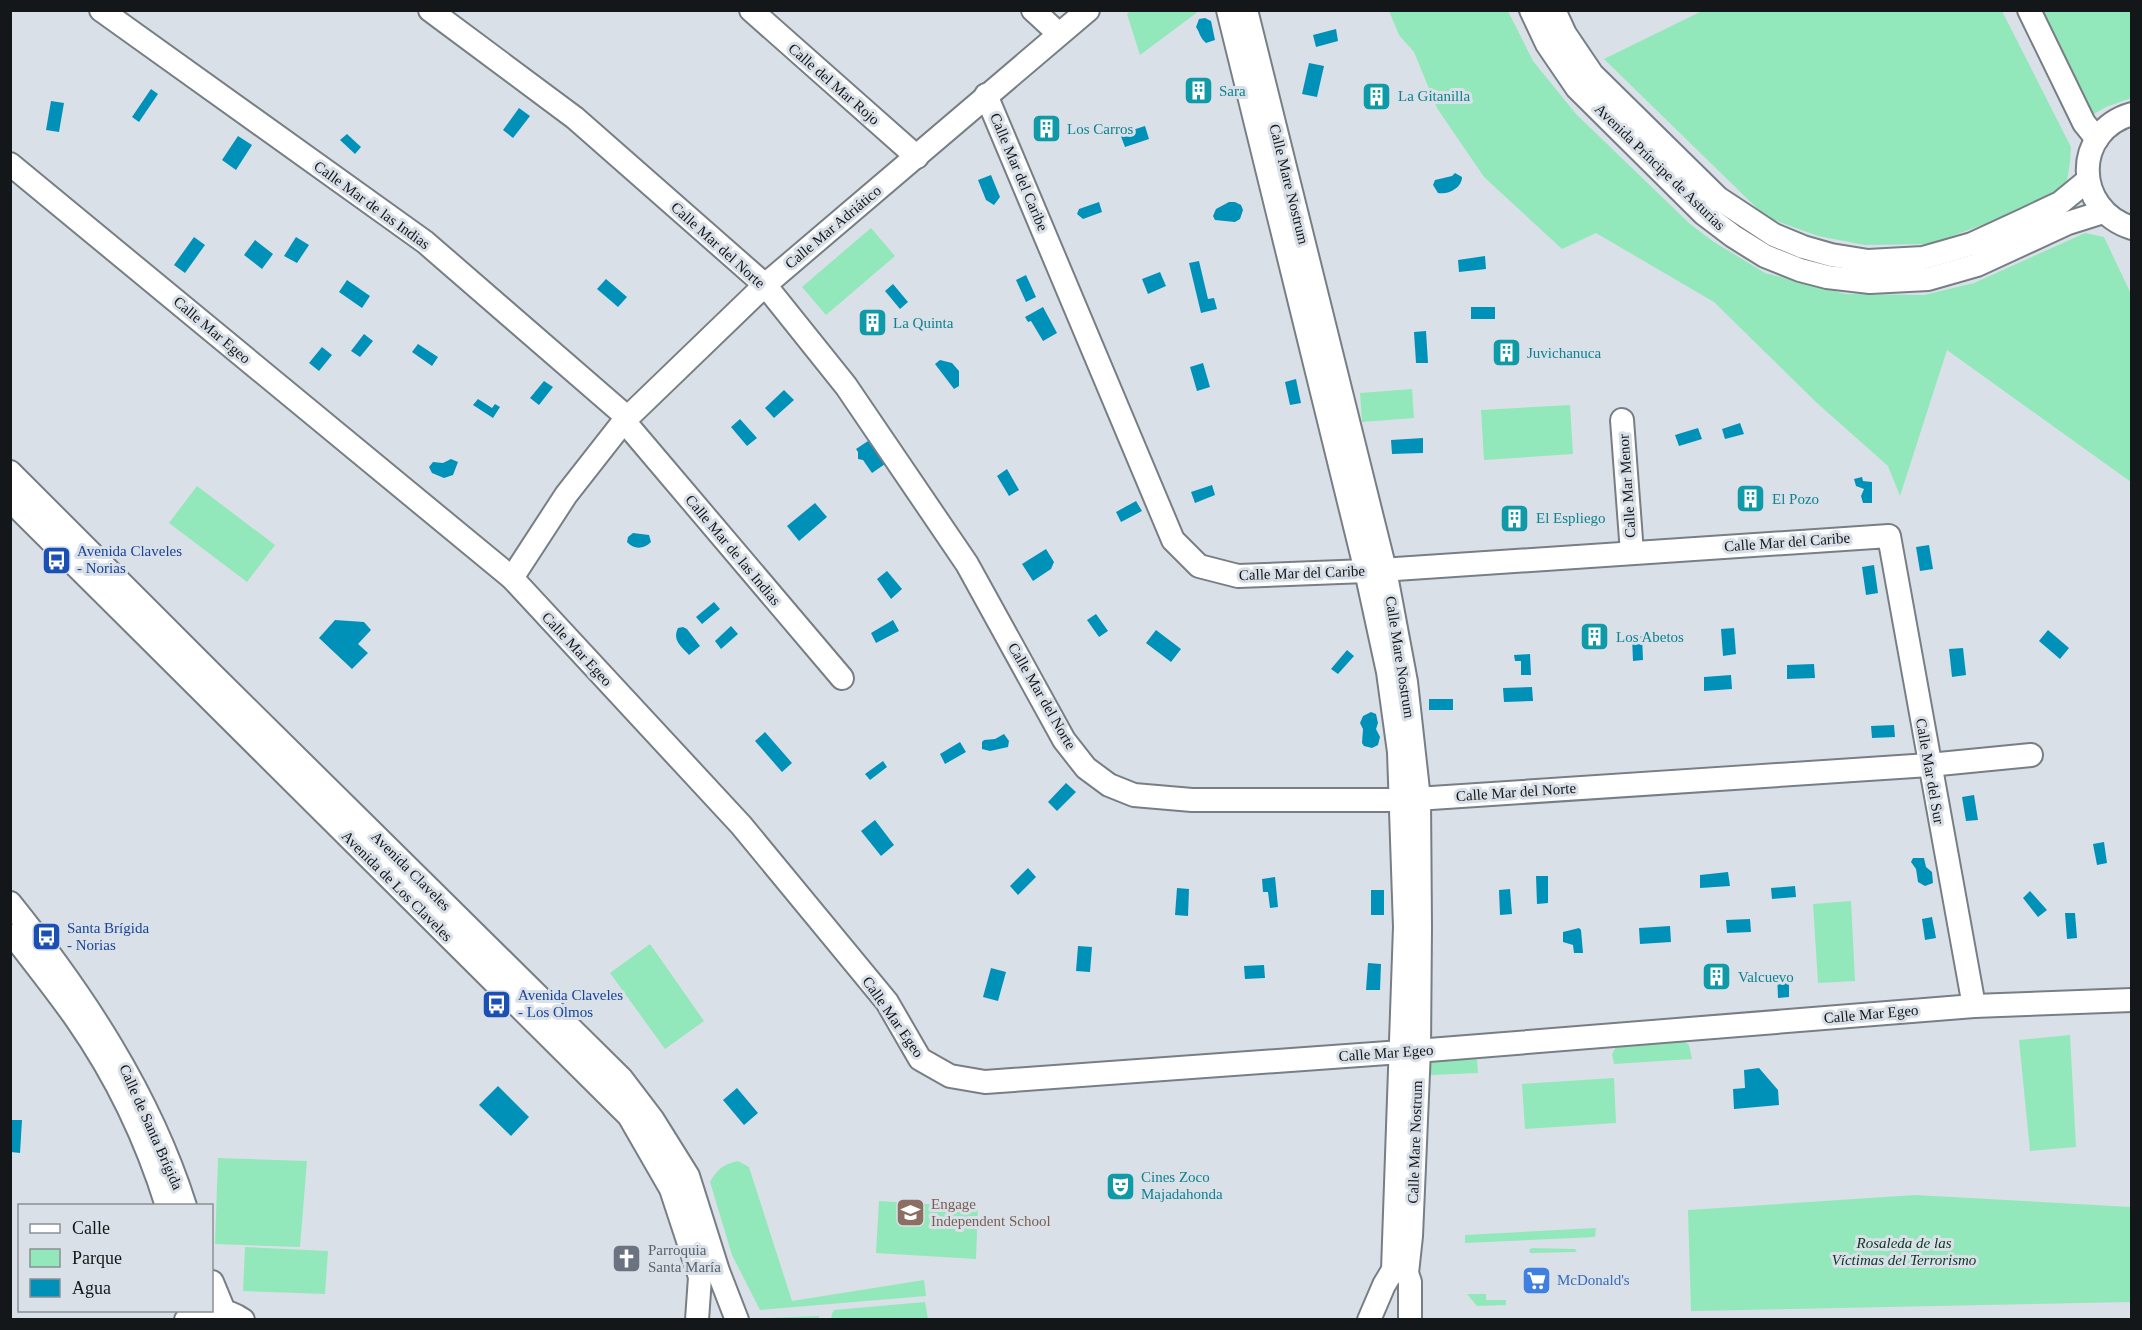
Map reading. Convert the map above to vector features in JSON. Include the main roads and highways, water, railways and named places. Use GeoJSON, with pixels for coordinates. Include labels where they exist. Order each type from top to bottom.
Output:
{"type":"FeatureCollection","features":[{"type":"Feature","properties":{"kind":"water"},"geometry":{"type":"Polygon","coordinates":[[[1205,18],[1211,21],[1215,40],[1206,43],[1196,27],[1199,19],[1205,18]]]}},
{"type":"Feature","properties":{"kind":"water"},"geometry":{"type":"Polygon","coordinates":[[[1336,29],[1338,41],[1316,47],[1313,35],[1336,29]]]}},
{"type":"Feature","properties":{"kind":"water"},"geometry":{"type":"Polygon","coordinates":[[[1309,63],[1324,66],[1317,97],[1302,94],[1309,63]]]}},
{"type":"Feature","properties":{"kind":"water"},"geometry":{"type":"Polygon","coordinates":[[[151,89],[158,94],[139,122],[132,117],[151,89]]]}},
{"type":"Feature","properties":{"kind":"water"},"geometry":{"type":"Polygon","coordinates":[[[51,101],[64,103],[59,132],[46,130],[51,101]]]}},
{"type":"Feature","properties":{"kind":"water"},"geometry":{"type":"Polygon","coordinates":[[[519,108],[530,116],[513,138],[503,130],[519,108]]]}},
{"type":"Feature","properties":{"kind":"water"},"geometry":{"type":"Polygon","coordinates":[[[1145,126],[1149,139],[1125,147],[1120,134],[1145,126]]]}},
{"type":"Feature","properties":{"kind":"water"},"geometry":{"type":"Polygon","coordinates":[[[347,134],[361,147],[355,154],[340,140],[347,134]]]}},
{"type":"Feature","properties":{"kind":"water"},"geometry":{"type":"Polygon","coordinates":[[[238,136],[252,145],[236,170],[222,160],[238,136]]]}},
{"type":"Feature","properties":{"kind":"water"},"geometry":{"type":"Polygon","coordinates":[[[1455,173],[1462,177],[1460,184],[1450,192],[1438,193],[1433,185],[1435,180],[1452,176],[1455,173]]]}},
{"type":"Feature","properties":{"kind":"water"},"geometry":{"type":"Polygon","coordinates":[[[991,175],[1000,197],[994,205],[986,200],[978,180],[991,175]]]}},
{"type":"Feature","properties":{"kind":"water"},"geometry":{"type":"Polygon","coordinates":[[[1099,202],[1102,212],[1083,219],[1077,214],[1079,209],[1099,202]]]}},
{"type":"Feature","properties":{"kind":"water"},"geometry":{"type":"Polygon","coordinates":[[[1229,202],[1241,205],[1243,210],[1240,219],[1235,222],[1215,220],[1213,216],[1216,209],[1229,202]]]}},
{"type":"Feature","properties":{"kind":"water"},"geometry":{"type":"Polygon","coordinates":[[[194,237],[205,245],[185,273],[174,265],[194,237]]]}},
{"type":"Feature","properties":{"kind":"water"},"geometry":{"type":"Polygon","coordinates":[[[296,237],[309,245],[297,263],[284,256],[296,237]]]}},
{"type":"Feature","properties":{"kind":"water"},"geometry":{"type":"Polygon","coordinates":[[[255,240],[273,254],[262,269],[244,255],[255,240]]]}},
{"type":"Feature","properties":{"kind":"water"},"geometry":{"type":"Polygon","coordinates":[[[1485,256],[1486,269],[1459,272],[1458,260],[1485,256]]]}},
{"type":"Feature","properties":{"kind":"water"},"geometry":{"type":"Polygon","coordinates":[[[1199,261],[1208,299],[1214,298],[1217,309],[1201,313],[1189,263],[1199,261]]]}},
{"type":"Feature","properties":{"kind":"water"},"geometry":{"type":"Polygon","coordinates":[[[1160,272],[1166,286],[1148,294],[1142,279],[1160,272]]]}},
{"type":"Feature","properties":{"kind":"water"},"geometry":{"type":"Polygon","coordinates":[[[1026,275],[1036,297],[1026,302],[1016,280],[1026,275]]]}},
{"type":"Feature","properties":{"kind":"water"},"geometry":{"type":"Polygon","coordinates":[[[606,279],[627,297],[618,307],[597,289],[606,279]]]}},
{"type":"Feature","properties":{"kind":"water"},"geometry":{"type":"Polygon","coordinates":[[[347,280],[370,296],[362,308],[339,292],[347,280]]]}},
{"type":"Feature","properties":{"kind":"water"},"geometry":{"type":"Polygon","coordinates":[[[893,284],[908,302],[900,309],[885,291],[893,284]]]}},
{"type":"Feature","properties":{"kind":"water"},"geometry":{"type":"Polygon","coordinates":[[[1043,307],[1057,333],[1043,341],[1031,321],[1028,322],[1025,317],[1043,307]]]}},
{"type":"Feature","properties":{"kind":"water"},"geometry":{"type":"Polygon","coordinates":[[[1471,307],[1495,307],[1495,319],[1471,319],[1471,307]]]}},
{"type":"Feature","properties":{"kind":"water"},"geometry":{"type":"Polygon","coordinates":[[[1426,331],[1428,363],[1416,363],[1414,332],[1426,331]]]}},
{"type":"Feature","properties":{"kind":"water"},"geometry":{"type":"Polygon","coordinates":[[[364,334],[373,341],[360,357],[351,351],[364,334]]]}},
{"type":"Feature","properties":{"kind":"water"},"geometry":{"type":"Polygon","coordinates":[[[418,344],[438,357],[432,366],[412,352],[418,344]]]}},
{"type":"Feature","properties":{"kind":"water"},"geometry":{"type":"Polygon","coordinates":[[[322,347],[332,355],[319,371],[309,363],[322,347]]]}},
{"type":"Feature","properties":{"kind":"water"},"geometry":{"type":"Polygon","coordinates":[[[940,360],[952,363],[959,371],[959,386],[954,389],[935,364],[940,360]]]}},
{"type":"Feature","properties":{"kind":"water"},"geometry":{"type":"Polygon","coordinates":[[[1203,363],[1210,387],[1197,391],[1190,367],[1203,363]]]}},
{"type":"Feature","properties":{"kind":"water"},"geometry":{"type":"Polygon","coordinates":[[[1296,379],[1301,403],[1290,405],[1285,382],[1296,379]]]}},
{"type":"Feature","properties":{"kind":"water"},"geometry":{"type":"Polygon","coordinates":[[[544,381],[553,387],[539,405],[530,398],[544,381]]]}},
{"type":"Feature","properties":{"kind":"water"},"geometry":{"type":"Polygon","coordinates":[[[784,390],[794,400],[774,418],[765,408],[784,390]]]}},
{"type":"Feature","properties":{"kind":"water"},"geometry":{"type":"Polygon","coordinates":[[[478,399],[492,408],[495,404],[500,407],[493,418],[473,405],[478,399]]]}},
{"type":"Feature","properties":{"kind":"water"},"geometry":{"type":"Polygon","coordinates":[[[740,419],[757,438],[747,446],[731,427],[740,419]]]}},
{"type":"Feature","properties":{"kind":"water"},"geometry":{"type":"Polygon","coordinates":[[[1740,423],[1744,434],[1725,439],[1722,429],[1740,423]]]}},
{"type":"Feature","properties":{"kind":"water"},"geometry":{"type":"Polygon","coordinates":[[[1698,428],[1702,439],[1679,446],[1675,435],[1698,428]]]}},
{"type":"Feature","properties":{"kind":"water"},"geometry":{"type":"Polygon","coordinates":[[[1423,438],[1423,453],[1392,454],[1391,440],[1423,438]]]}},
{"type":"Feature","properties":{"kind":"water"},"geometry":{"type":"Polygon","coordinates":[[[868,441],[885,464],[872,473],[863,460],[858,459],[856,449],[868,441]]]}},
{"type":"Feature","properties":{"kind":"water"},"geometry":{"type":"Polygon","coordinates":[[[451,459],[458,462],[453,475],[444,478],[432,473],[429,467],[433,462],[443,463],[451,459]]]}},
{"type":"Feature","properties":{"kind":"water"},"geometry":{"type":"Polygon","coordinates":[[[1007,469],[1019,490],[1009,496],[997,476],[1007,469]]]}},
{"type":"Feature","properties":{"kind":"water"},"geometry":{"type":"Polygon","coordinates":[[[1862,477],[1863,481],[1872,482],[1872,503],[1863,503],[1861,496],[1864,489],[1856,486],[1854,479],[1862,477]]]}},
{"type":"Feature","properties":{"kind":"water"},"geometry":{"type":"Polygon","coordinates":[[[1212,485],[1215,495],[1195,503],[1191,492],[1212,485]]]}},
{"type":"Feature","properties":{"kind":"water"},"geometry":{"type":"Polygon","coordinates":[[[1136,501],[1142,511],[1121,522],[1116,512],[1136,501]]]}},
{"type":"Feature","properties":{"kind":"water"},"geometry":{"type":"Polygon","coordinates":[[[815,503],[827,517],[799,541],[787,526],[815,503]]]}},
{"type":"Feature","properties":{"kind":"water"},"geometry":{"type":"Polygon","coordinates":[[[633,533],[649,535],[651,542],[642,547],[633,546],[627,542],[628,537],[633,533]]]}},
{"type":"Feature","properties":{"kind":"water"},"geometry":{"type":"Polygon","coordinates":[[[1929,545],[1933,569],[1920,571],[1916,547],[1929,545]]]}},
{"type":"Feature","properties":{"kind":"water"},"geometry":{"type":"Polygon","coordinates":[[[1046,549],[1054,562],[1051,569],[1033,581],[1022,564],[1046,549]]]}},
{"type":"Feature","properties":{"kind":"water"},"geometry":{"type":"Polygon","coordinates":[[[1874,565],[1878,593],[1866,595],[1862,567],[1874,565]]]}},
{"type":"Feature","properties":{"kind":"water"},"geometry":{"type":"Polygon","coordinates":[[[887,571],[902,589],[891,599],[877,579],[887,571]]]}},
{"type":"Feature","properties":{"kind":"water"},"geometry":{"type":"Polygon","coordinates":[[[714,602],[720,609],[702,624],[696,617],[714,602]]]}},
{"type":"Feature","properties":{"kind":"water"},"geometry":{"type":"Polygon","coordinates":[[[1096,614],[1108,631],[1099,637],[1087,620],[1096,614]]]}},
{"type":"Feature","properties":{"kind":"water"},"geometry":{"type":"Polygon","coordinates":[[[335,620],[364,622],[371,630],[358,644],[368,653],[352,669],[319,638],[335,620]]]}},
{"type":"Feature","properties":{"kind":"water"},"geometry":{"type":"Polygon","coordinates":[[[893,620],[899,631],[876,643],[871,633],[893,620]]]}},
{"type":"Feature","properties":{"kind":"water"},"geometry":{"type":"Polygon","coordinates":[[[731,626],[738,634],[721,649],[715,641],[731,626]]]}},
{"type":"Feature","properties":{"kind":"water"},"geometry":{"type":"Polygon","coordinates":[[[683,627],[700,646],[689,655],[680,646],[676,636],[678,628],[683,627]]]}},
{"type":"Feature","properties":{"kind":"water"},"geometry":{"type":"Polygon","coordinates":[[[1734,628],[1736,654],[1723,656],[1721,629],[1734,628]]]}},
{"type":"Feature","properties":{"kind":"water"},"geometry":{"type":"Polygon","coordinates":[[[1156,630],[1181,649],[1171,662],[1146,643],[1156,630]]]}},
{"type":"Feature","properties":{"kind":"water"},"geometry":{"type":"Polygon","coordinates":[[[2048,630],[2069,648],[2060,659],[2039,641],[2048,630]]]}},
{"type":"Feature","properties":{"kind":"water"},"geometry":{"type":"Polygon","coordinates":[[[1642,636],[1643,660],[1633,661],[1632,637],[1642,636]]]}},
{"type":"Feature","properties":{"kind":"water"},"geometry":{"type":"Polygon","coordinates":[[[1963,648],[1966,675],[1952,677],[1949,649],[1963,648]]]}},
{"type":"Feature","properties":{"kind":"water"},"geometry":{"type":"Polygon","coordinates":[[[1347,650],[1354,656],[1338,674],[1331,669],[1347,650]]]}},
{"type":"Feature","properties":{"kind":"water"},"geometry":{"type":"Polygon","coordinates":[[[1530,654],[1531,675],[1521,675],[1521,661],[1515,661],[1514,655],[1530,654]]]}},
{"type":"Feature","properties":{"kind":"water"},"geometry":{"type":"Polygon","coordinates":[[[1814,664],[1815,678],[1787,679],[1787,665],[1814,664]]]}},
{"type":"Feature","properties":{"kind":"water"},"geometry":{"type":"Polygon","coordinates":[[[1731,675],[1732,689],[1704,691],[1704,677],[1731,675]]]}},
{"type":"Feature","properties":{"kind":"water"},"geometry":{"type":"Polygon","coordinates":[[[1532,687],[1533,701],[1504,702],[1503,688],[1532,687]]]}},
{"type":"Feature","properties":{"kind":"water"},"geometry":{"type":"Polygon","coordinates":[[[1429,699],[1453,699],[1453,710],[1429,710],[1429,699]]]}},
{"type":"Feature","properties":{"kind":"water"},"geometry":{"type":"Polygon","coordinates":[[[1371,712],[1376,714],[1378,723],[1376,729],[1380,737],[1378,745],[1372,748],[1362,743],[1363,729],[1360,723],[1363,716],[1371,712]]]}},
{"type":"Feature","properties":{"kind":"water"},"geometry":{"type":"Polygon","coordinates":[[[1894,725],[1895,737],[1872,738],[1871,726],[1894,725]]]}},
{"type":"Feature","properties":{"kind":"water"},"geometry":{"type":"Polygon","coordinates":[[[765,732],[792,763],[782,772],[755,741],[765,732]]]}},
{"type":"Feature","properties":{"kind":"water"},"geometry":{"type":"Polygon","coordinates":[[[1004,734],[1009,741],[1008,747],[990,751],[982,749],[984,740],[995,739],[1004,734]]]}},
{"type":"Feature","properties":{"kind":"water"},"geometry":{"type":"Polygon","coordinates":[[[960,742],[966,752],[945,764],[940,754],[960,742]]]}},
{"type":"Feature","properties":{"kind":"water"},"geometry":{"type":"Polygon","coordinates":[[[883,761],[887,767],[870,780],[865,774],[883,761]]]}},
{"type":"Feature","properties":{"kind":"water"},"geometry":{"type":"Polygon","coordinates":[[[1066,783],[1076,792],[1057,811],[1048,802],[1066,783]]]}},
{"type":"Feature","properties":{"kind":"water"},"geometry":{"type":"Polygon","coordinates":[[[1974,795],[1978,820],[1966,821],[1962,797],[1974,795]]]}},
{"type":"Feature","properties":{"kind":"water"},"geometry":{"type":"Polygon","coordinates":[[[875,820],[894,845],[881,856],[861,831],[875,820]]]}},
{"type":"Feature","properties":{"kind":"water"},"geometry":{"type":"Polygon","coordinates":[[[2104,842],[2107,863],[2097,865],[2093,844],[2104,842]]]}},
{"type":"Feature","properties":{"kind":"water"},"geometry":{"type":"Polygon","coordinates":[[[1913,858],[1924,858],[1926,867],[1932,872],[1933,883],[1925,886],[1918,882],[1916,869],[1911,862],[1913,858]]]}},
{"type":"Feature","properties":{"kind":"water"},"geometry":{"type":"Polygon","coordinates":[[[1028,868],[1036,877],[1018,895],[1010,886],[1028,868]]]}},
{"type":"Feature","properties":{"kind":"water"},"geometry":{"type":"Polygon","coordinates":[[[1728,872],[1730,886],[1700,888],[1700,875],[1728,872]]]}},
{"type":"Feature","properties":{"kind":"water"},"geometry":{"type":"Polygon","coordinates":[[[1536,876],[1548,876],[1548,903],[1537,904],[1536,876]]]}},
{"type":"Feature","properties":{"kind":"water"},"geometry":{"type":"Polygon","coordinates":[[[1275,877],[1278,907],[1270,908],[1268,892],[1263,892],[1262,879],[1275,877]]]}},
{"type":"Feature","properties":{"kind":"water"},"geometry":{"type":"Polygon","coordinates":[[[1795,886],[1796,897],[1772,899],[1771,888],[1795,886]]]}},
{"type":"Feature","properties":{"kind":"water"},"geometry":{"type":"Polygon","coordinates":[[[1177,888],[1189,889],[1188,916],[1175,915],[1177,888]]]}},
{"type":"Feature","properties":{"kind":"water"},"geometry":{"type":"Polygon","coordinates":[[[1510,889],[1512,914],[1500,915],[1499,890],[1510,889]]]}},
{"type":"Feature","properties":{"kind":"water"},"geometry":{"type":"Polygon","coordinates":[[[1371,890],[1384,890],[1384,915],[1371,915],[1371,890]]]}},
{"type":"Feature","properties":{"kind":"water"},"geometry":{"type":"Polygon","coordinates":[[[2030,891],[2047,910],[2038,917],[2023,898],[2030,891]]]}},
{"type":"Feature","properties":{"kind":"water"},"geometry":{"type":"Polygon","coordinates":[[[2065,913],[2075,913],[2077,938],[2067,939],[2065,913]]]}},
{"type":"Feature","properties":{"kind":"water"},"geometry":{"type":"Polygon","coordinates":[[[1932,917],[1936,938],[1925,940],[1922,919],[1932,917]]]}},
{"type":"Feature","properties":{"kind":"water"},"geometry":{"type":"Polygon","coordinates":[[[1750,919],[1751,932],[1727,933],[1726,920],[1750,919]]]}},
{"type":"Feature","properties":{"kind":"water"},"geometry":{"type":"Polygon","coordinates":[[[1670,926],[1671,942],[1640,944],[1639,928],[1670,926]]]}},
{"type":"Feature","properties":{"kind":"water"},"geometry":{"type":"Polygon","coordinates":[[[1579,928],[1583,953],[1574,953],[1573,945],[1563,942],[1563,932],[1579,928]]]}},
{"type":"Feature","properties":{"kind":"water"},"geometry":{"type":"Polygon","coordinates":[[[1078,946],[1092,947],[1090,972],[1076,971],[1078,946]]]}},
{"type":"Feature","properties":{"kind":"water"},"geometry":{"type":"Polygon","coordinates":[[[1368,963],[1381,964],[1380,990],[1366,990],[1368,963]]]}},
{"type":"Feature","properties":{"kind":"water"},"geometry":{"type":"Polygon","coordinates":[[[1264,965],[1265,978],[1245,979],[1244,966],[1264,965]]]}},
{"type":"Feature","properties":{"kind":"water"},"geometry":{"type":"Polygon","coordinates":[[[991,968],[1006,972],[998,1001],[983,997],[991,968]]]}},
{"type":"Feature","properties":{"kind":"water"},"geometry":{"type":"Polygon","coordinates":[[[1777,973],[1789,973],[1789,997],[1778,998],[1777,973]]]}},
{"type":"Feature","properties":{"kind":"water"},"geometry":{"type":"Polygon","coordinates":[[[1759,1068],[1778,1090],[1779,1105],[1734,1109],[1733,1089],[1745,1088],[1744,1070],[1759,1068]]]}},
{"type":"Feature","properties":{"kind":"water"},"geometry":{"type":"Polygon","coordinates":[[[498,1086],[529,1117],[511,1136],[479,1105],[498,1086]]]}},
{"type":"Feature","properties":{"kind":"water"},"geometry":{"type":"Polygon","coordinates":[[[737,1088],[758,1113],[744,1125],[723,1100],[737,1088]]]}},
{"type":"Feature","properties":{"kind":"water"},"geometry":{"type":"Polygon","coordinates":[[[11,1120],[22,1120],[20,1153],[11,1152],[11,1120]]]}},
{"type":"Feature","properties":{"kind":"place","name":"Sara"},"geometry":{"type":"Point","coordinates":[1198,91]}},
{"type":"Feature","properties":{"kind":"place","name":"La Gitanilla"},"geometry":{"type":"Point","coordinates":[1377,96]}},
{"type":"Feature","properties":{"kind":"place","name":"Los Carros"},"geometry":{"type":"Point","coordinates":[1046,129]}},
{"type":"Feature","properties":{"kind":"place","name":"La Quinta"},"geometry":{"type":"Point","coordinates":[872,323]}},
{"type":"Feature","properties":{"kind":"place","name":"Juvichanuca"},"geometry":{"type":"Point","coordinates":[1506,353]}},
{"type":"Feature","properties":{"kind":"place","name":"El Pozo"},"geometry":{"type":"Point","coordinates":[1751,499]}},
{"type":"Feature","properties":{"kind":"place","name":"El Espliego"},"geometry":{"type":"Point","coordinates":[1515,518]}},
{"type":"Feature","properties":{"kind":"place","name":"Avenida Claveles - Norias"},"geometry":{"type":"Point","coordinates":[56,560]}},
{"type":"Feature","properties":{"kind":"place","name":"Los Abetos"},"geometry":{"type":"Point","coordinates":[1595,637]}},
{"type":"Feature","properties":{"kind":"place","name":"Santa Brígida - Norias"},"geometry":{"type":"Point","coordinates":[46,937]}},
{"type":"Feature","properties":{"kind":"place","name":"Valcuevo"},"geometry":{"type":"Point","coordinates":[1717,977]}},
{"type":"Feature","properties":{"kind":"place","name":"Avenida Claveles - Los Olmos"},"geometry":{"type":"Point","coordinates":[497,1004]}},
{"type":"Feature","properties":{"kind":"place","name":"Cines Zoco Majadahonda"},"geometry":{"type":"Point","coordinates":[1120,1186]}},
{"type":"Feature","properties":{"kind":"place","name":"Engage Independent School"},"geometry":{"type":"Point","coordinates":[910,1213]}},
{"type":"Feature","properties":{"kind":"place","name":"Parroquia Santa María"},"geometry":{"type":"Point","coordinates":[627,1259]}},
{"type":"Feature","properties":{"kind":"place","name":"McDonald's"},"geometry":{"type":"Point","coordinates":[1536,1280]}},
{"type":"Feature","properties":{"kind":"park label","name":"Rosaleda de las Víctimas del Terrorismo"},"geometry":{"type":"Point","coordinates":[1904,1252]}}]}
